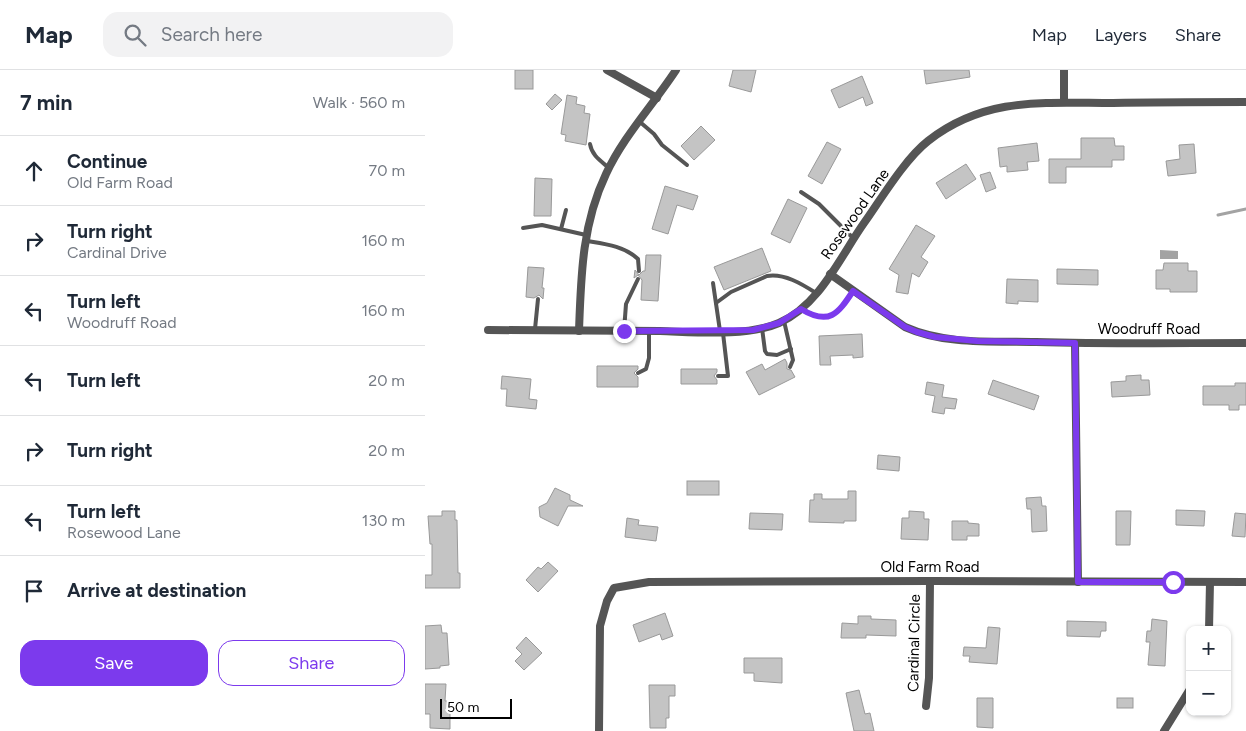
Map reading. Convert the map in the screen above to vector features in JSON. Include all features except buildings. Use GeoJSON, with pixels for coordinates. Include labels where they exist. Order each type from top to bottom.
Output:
{"type":"FeatureCollection","features":[{"type":"Feature","properties":{"kind":"street"},"geometry":{"type":"LineString","coordinates":[[607,70],[657,98]]}},
{"type":"Feature","properties":{"kind":"street"},"geometry":{"type":"LineString","coordinates":[[579,331],[581,265],[585,238],[594,203],[609,168],[623,145],[676,70]]}},
{"type":"Feature","properties":{"kind":"street"},"geometry":{"type":"LineString","coordinates":[[1064,70],[1064,102]]}},
{"type":"Feature","properties":{"kind":"street","name":"Rosewood Lane"},"geometry":{"type":"LineString","coordinates":[[488,330],[722,331],[762,328],[783,321],[801,309],[816,293],[853,238],[905,167],[926,143],[944,130],[971,115],[1014,105],[1064,102],[1246,102]]}},
{"type":"Feature","properties":{"kind":"street","name":"Woodruff Road"},"geometry":{"type":"LineString","coordinates":[[830,274],[905,327],[935,337],[977,341],[1075,343],[1246,342]]}},
{"type":"Feature","properties":{"kind":"street"},"geometry":{"type":"LineString","coordinates":[[1075,343],[1078,582]]}},
{"type":"Feature","properties":{"kind":"street","name":"Cardinal Circle"},"geometry":{"type":"LineString","coordinates":[[926,706],[929,678],[930,581]]}},
{"type":"Feature","properties":{"kind":"street","name":"Old Farm Road"},"geometry":{"type":"LineString","coordinates":[[599,731],[601,626],[607,601],[614,588],[649,582],[1246,582]]}},
{"type":"Feature","properties":{"kind":"street"},"geometry":{"type":"LineString","coordinates":[[1209,626],[1211,582]]}},
{"type":"Feature","properties":{"kind":"street"},"geometry":{"type":"LineString","coordinates":[[1164,731],[1186,695]]}},
{"type":"Feature","properties":{"kind":"lane"},"geometry":{"type":"LineString","coordinates":[[640,122],[654,134],[662,145],[687,165]]}},
{"type":"Feature","properties":{"kind":"lane"},"geometry":{"type":"LineString","coordinates":[[590,144],[591,151],[596,158],[609,168]]}},
{"type":"Feature","properties":{"kind":"lane"},"geometry":{"type":"LineString","coordinates":[[801,192],[819,204],[853,238]]}},
{"type":"Feature","properties":{"kind":"lane"},"geometry":{"type":"LineString","coordinates":[[561,229],[566,210]]}},
{"type":"Feature","properties":{"kind":"lane"},"geometry":{"type":"LineString","coordinates":[[542,224],[543,218]]}},
{"type":"Feature","properties":{"kind":"lane"},"geometry":{"type":"LineString","coordinates":[[523,228],[542,224],[621,248],[638,258],[639,271]]}},
{"type":"Feature","properties":{"kind":"lane"},"geometry":{"type":"LineString","coordinates":[[716,303],[731,292],[772,275],[802,284],[816,293]]}},
{"type":"Feature","properties":{"kind":"lane"},"geometry":{"type":"LineString","coordinates":[[624,331],[626,304],[638,279]]}},
{"type":"Feature","properties":{"kind":"lane"},"geometry":{"type":"LineString","coordinates":[[713,283],[728,376],[718,376]]}},
{"type":"Feature","properties":{"kind":"lane"},"geometry":{"type":"LineString","coordinates":[[801,309],[812,316],[823,318],[829,316],[842,308],[853,291]]}},
{"type":"Feature","properties":{"kind":"lane"},"geometry":{"type":"LineString","coordinates":[[535,330],[538,299]]}},
{"type":"Feature","properties":{"kind":"lane"},"geometry":{"type":"LineString","coordinates":[[783,321],[793,360],[790,367]]}},
{"type":"Feature","properties":{"kind":"lane"},"geometry":{"type":"LineString","coordinates":[[762,328],[767,354],[777,355],[791,349]]}},
{"type":"Feature","properties":{"kind":"lane"},"geometry":{"type":"LineString","coordinates":[[638,373],[646,369],[649,363],[649,331]]}},
{"type":"Feature","properties":{"kind":"shaded area"},"geometry":{"type":"Polygon","coordinates":[[[1160,250],[1178,251],[1178,259],[1160,259],[1160,250]]]}},
{"type":"Feature","properties":{"kind":"waterway"},"geometry":{"type":"LineString","coordinates":[[1218,215],[1246,209]]}},
{"type":"Feature","properties":{"kind":"route"},"geometry":{"type":"LineString","coordinates":[[624,331],[696,332],[753,330],[779,323],[801,309],[812,316],[823,318],[836,313],[842,308],[853,291],[905,327],[935,337],[977,341],[1075,343],[1078,582],[1173,582]]}}]}
